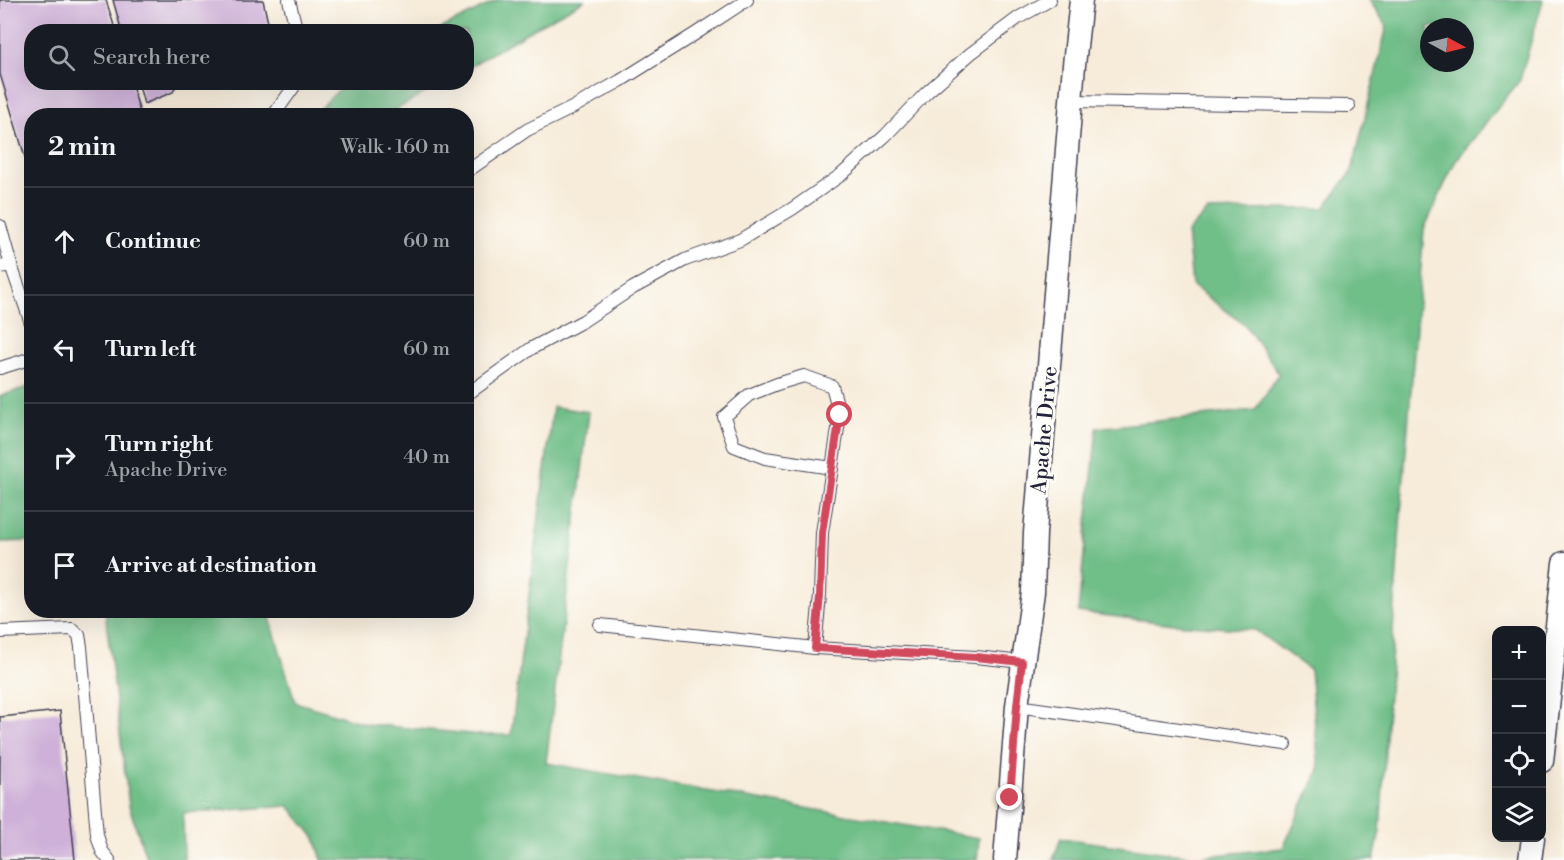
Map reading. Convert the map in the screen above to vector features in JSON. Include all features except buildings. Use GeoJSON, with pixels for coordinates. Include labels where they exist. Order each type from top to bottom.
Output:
{"type":"FeatureCollection","features":[{"type":"Feature","properties":{"kind":"street","name":"Apache Drive"},"geometry":{"type":"LineString","coordinates":[[1005,860],[1017,706],[1033,592],[1035,533],[1071,101],[1082,0]]}},
{"type":"Feature","properties":{"kind":"street"},"geometry":{"type":"LineString","coordinates":[[1545,734],[1564,563]]}},
{"type":"Feature","properties":{"kind":"street"},"geometry":{"type":"LineString","coordinates":[[1530,860],[1532,842]]}},
{"type":"Feature","properties":{"kind":"lane"},"geometry":{"type":"LineString","coordinates":[[289,0],[295,24]]}},
{"type":"Feature","properties":{"kind":"lane"},"geometry":{"type":"LineString","coordinates":[[474,166],[527,130],[620,81],[747,0]]}},
{"type":"Feature","properties":{"kind":"lane"},"geometry":{"type":"LineString","coordinates":[[474,389],[531,348],[583,321],[633,288],[685,260],[740,240],[792,209],[841,175],[970,54],[1018,18],[1050,0]]}},
{"type":"Feature","properties":{"kind":"lane"},"geometry":{"type":"LineString","coordinates":[[279,108],[292,90]]}},
{"type":"Feature","properties":{"kind":"lane"},"geometry":{"type":"LineString","coordinates":[[1071,101],[1349,106]]}},
{"type":"Feature","properties":{"kind":"lane"},"geometry":{"type":"LineString","coordinates":[[0,226],[6,266],[24,308]]}},
{"type":"Feature","properties":{"kind":"lane"},"geometry":{"type":"LineString","coordinates":[[0,368],[24,360]]}},
{"type":"Feature","properties":{"kind":"lane"},"geometry":{"type":"LineString","coordinates":[[815,648],[820,596],[822,533],[832,468],[840,415],[832,386],[804,376],[749,395],[724,417],[734,446],[765,458],[832,468]]}},
{"type":"Feature","properties":{"kind":"lane"},"geometry":{"type":"LineString","coordinates":[[600,625],[815,648],[1022,662]]}},
{"type":"Feature","properties":{"kind":"lane"},"geometry":{"type":"LineString","coordinates":[[0,632],[72,629],[79,635],[97,836],[102,851],[109,860]]}},
{"type":"Feature","properties":{"kind":"lane"},"geometry":{"type":"LineString","coordinates":[[1017,706],[1284,744]]}},
{"type":"Feature","properties":{"kind":"green space"},"geometry":{"type":"Polygon","coordinates":[[[498,0],[585,0],[474,64],[474,24],[450,24],[498,0]]]}},
{"type":"Feature","properties":{"kind":"green space"},"geometry":{"type":"Polygon","coordinates":[[[1369,0],[1543,0],[1520,80],[1455,162],[1424,229],[1400,525],[1380,831],[1374,860],[1053,860],[1061,838],[1196,857],[1283,848],[1319,769],[1310,670],[1255,630],[1174,624],[1078,612],[1097,428],[1255,410],[1279,374],[1246,326],[1192,285],[1187,232],[1208,211],[1324,208],[1352,171],[1387,26],[1369,0]]]}},
{"type":"Feature","properties":{"kind":"green space"},"geometry":{"type":"Polygon","coordinates":[[[338,90],[430,90],[399,108],[321,108],[338,90]]]}},
{"type":"Feature","properties":{"kind":"green space"},"geometry":{"type":"Polygon","coordinates":[[[24,388],[24,541],[0,542],[0,396],[24,388]]]}},
{"type":"Feature","properties":{"kind":"green space"},"geometry":{"type":"Polygon","coordinates":[[[553,407],[589,412],[546,763],[979,838],[977,860],[322,860],[315,838],[289,806],[183,813],[184,860],[147,860],[129,806],[106,618],[270,618],[295,702],[366,724],[482,735],[511,735],[553,407]]]}},
{"type":"Feature","properties":{"kind":"route"},"geometry":{"type":"LineString","coordinates":[[840,415],[822,533],[820,596],[815,648],[976,657],[1022,662],[1010,798]]}}]}
